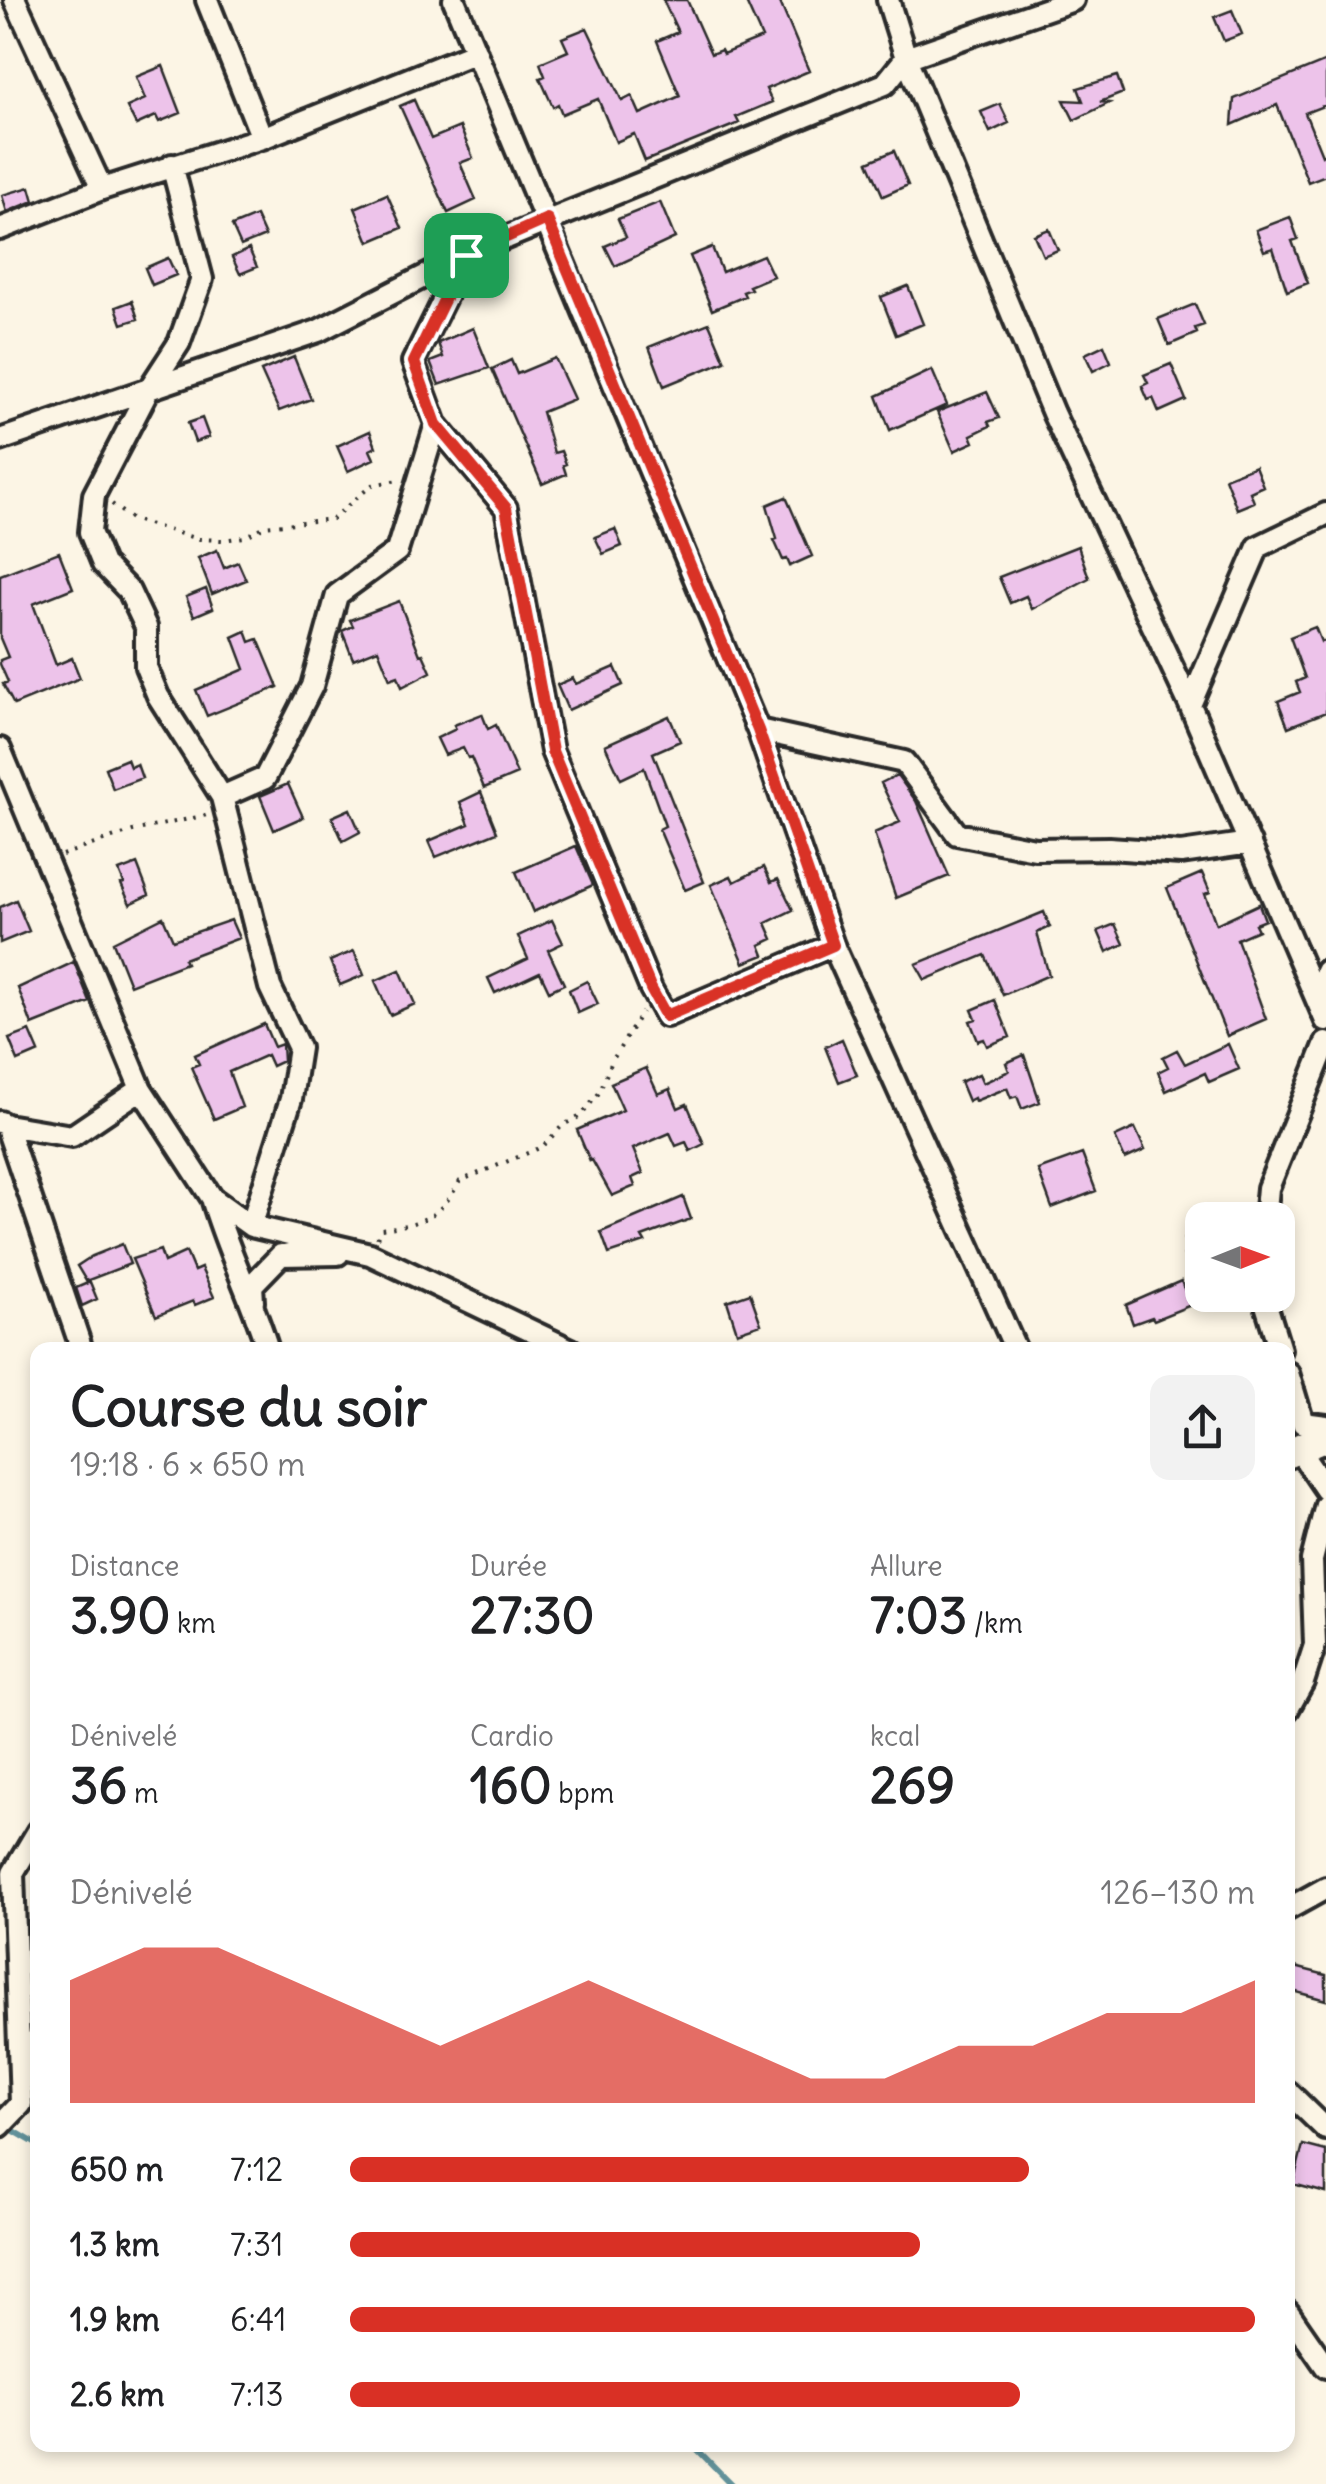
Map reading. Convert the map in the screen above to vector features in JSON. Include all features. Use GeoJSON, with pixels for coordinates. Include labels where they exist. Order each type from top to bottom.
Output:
{"type":"FeatureCollection","features":[{"type":"Feature","properties":{"kind":"street"},"geometry":{"type":"LineString","coordinates":[[15,0],[102,189]]}},
{"type":"Feature","properties":{"kind":"street"},"geometry":{"type":"LineString","coordinates":[[206,0],[262,138]]}},
{"type":"Feature","properties":{"kind":"street"},"geometry":{"type":"LineString","coordinates":[[454,0],[758,730],[833,945],[1012,1342]]}},
{"type":"Feature","properties":{"kind":"street"},"geometry":{"type":"LineString","coordinates":[[888,0],[906,58],[1053,413],[1190,705],[1323,1013]]}},
{"type":"Feature","properties":{"kind":"street"},"geometry":{"type":"LineString","coordinates":[[0,440],[318,331],[466,255],[547,219],[885,84],[906,58],[1074,0]]}},
{"type":"Feature","properties":{"kind":"street"},"geometry":{"type":"LineString","coordinates":[[0,229],[102,189],[262,138],[476,52]]}},
{"type":"Feature","properties":{"kind":"street"},"geometry":{"type":"LineString","coordinates":[[172,165],[202,279],[179,343],[149,389],[94,495],[90,532],[103,564],[129,591],[146,627],[146,666],[158,696],[224,805],[270,987],[299,1048],[291,1098],[252,1226]]}},
{"type":"Feature","properties":{"kind":"street"},"geometry":{"type":"LineString","coordinates":[[466,255],[414,362],[436,424],[506,508],[552,751],[651,989],[666,1016],[833,945]]}},
{"type":"Feature","properties":{"kind":"street"},"geometry":{"type":"LineString","coordinates":[[224,805],[265,778],[312,686],[337,595],[397,551],[436,424]]}},
{"type":"Feature","properties":{"kind":"street"},"geometry":{"type":"LineString","coordinates":[[1190,705],[1258,547],[1326,514]]}},
{"type":"Feature","properties":{"kind":"street"},"geometry":{"type":"LineString","coordinates":[[758,730],[904,762],[957,834],[1036,849],[1109,848],[1181,853],[1250,843]]}},
{"type":"Feature","properties":{"kind":"street"},"geometry":{"type":"LineString","coordinates":[[0,749],[141,1089],[212,1198],[225,1244],[265,1342]]}},
{"type":"Feature","properties":{"kind":"street"},"geometry":{"type":"LineString","coordinates":[[1323,1013],[1326,971]]}},
{"type":"Feature","properties":{"kind":"street"},"geometry":{"type":"LineString","coordinates":[[1267,1202],[1268,1188],[1326,1042]]}},
{"type":"Feature","properties":{"kind":"street"},"geometry":{"type":"LineString","coordinates":[[79,1342],[3,1124],[72,1136],[141,1089]]}},
{"type":"Feature","properties":{"kind":"street"},"geometry":{"type":"LineString","coordinates":[[212,1198],[252,1226],[370,1254],[554,1342]]}},
{"type":"Feature","properties":{"kind":"street"},"geometry":{"type":"LineString","coordinates":[[253,1308],[252,1285],[280,1255],[370,1254]]}},
{"type":"Feature","properties":{"kind":"street"},"geometry":{"type":"LineString","coordinates":[[1268,1312],[1278,1342]]}},
{"type":"Feature","properties":{"kind":"street"},"geometry":{"type":"LineString","coordinates":[[1295,1412],[1300,1440],[1326,1490]]}},
{"type":"Feature","properties":{"kind":"street"},"geometry":{"type":"LineString","coordinates":[[1300,1440],[1326,1426]]}},
{"type":"Feature","properties":{"kind":"street"},"geometry":{"type":"LineString","coordinates":[[1295,1682],[1315,1645],[1312,1560],[1326,1505]]}},
{"type":"Feature","properties":{"kind":"street"},"geometry":{"type":"LineString","coordinates":[[22,2104],[13,1872],[30,1845]]}},
{"type":"Feature","properties":{"kind":"street"},"geometry":{"type":"LineString","coordinates":[[1295,1905],[1326,1888]]}},
{"type":"Feature","properties":{"kind":"street"},"geometry":{"type":"LineString","coordinates":[[0,2126],[22,2104],[30,2070]]}},
{"type":"Feature","properties":{"kind":"street"},"geometry":{"type":"LineString","coordinates":[[1295,2099],[1326,2129]]}},
{"type":"Feature","properties":{"kind":"street"},"geometry":{"type":"LineString","coordinates":[[1295,2322],[1326,2367]]}},
{"type":"Feature","properties":{"kind":"path"},"geometry":{"type":"LineString","coordinates":[[94,495],[132,519],[198,539],[222,540],[244,536],[265,526],[332,519],[372,485],[420,476]]}},
{"type":"Feature","properties":{"kind":"path"},"geometry":{"type":"LineString","coordinates":[[46,860],[224,805]]}},
{"type":"Feature","properties":{"kind":"path"},"geometry":{"type":"LineString","coordinates":[[370,1254],[381,1229],[415,1224],[446,1206],[460,1180],[542,1147],[564,1125],[592,1106],[651,989]]}},
{"type":"Feature","properties":{"kind":"building"},"geometry":{"type":"Polygon","coordinates":[[[663,0],[687,0],[711,54],[721,50],[723,54],[762,38],[745,0],[779,0],[809,71],[766,89],[772,102],[736,117],[739,123],[645,161],[634,134],[616,142],[598,99],[562,114],[558,104],[553,107],[540,78],[545,76],[540,63],[568,51],[562,38],[587,28],[622,101],[632,96],[640,114],[680,96],[657,41],[678,32],[663,0]]]}},
{"type":"Feature","properties":{"kind":"building"},"geometry":{"type":"Polygon","coordinates":[[[1232,10],[1242,34],[1224,41],[1214,17],[1232,10]]]}},
{"type":"Feature","properties":{"kind":"building"},"geometry":{"type":"Polygon","coordinates":[[[1326,61],[1326,105],[1305,113],[1322,155],[1326,153],[1326,175],[1308,182],[1277,105],[1232,125],[1234,99],[1326,61]]]}},
{"type":"Feature","properties":{"kind":"building"},"geometry":{"type":"Polygon","coordinates":[[[163,66],[181,113],[159,122],[156,116],[136,125],[127,107],[145,99],[136,77],[163,66]]]}},
{"type":"Feature","properties":{"kind":"building"},"geometry":{"type":"Polygon","coordinates":[[[1117,76],[1123,93],[1100,102],[1109,103],[1074,120],[1064,100],[1083,101],[1078,88],[1117,76]]]}},
{"type":"Feature","properties":{"kind":"building"},"geometry":{"type":"Polygon","coordinates":[[[414,100],[431,139],[460,127],[473,158],[460,163],[476,200],[448,213],[400,106],[414,100]]]}},
{"type":"Feature","properties":{"kind":"building"},"geometry":{"type":"Polygon","coordinates":[[[1000,104],[1009,123],[990,132],[981,112],[1000,104]]]}},
{"type":"Feature","properties":{"kind":"building"},"geometry":{"type":"Polygon","coordinates":[[[894,151],[908,185],[883,196],[868,162],[894,151]]]}},
{"type":"Feature","properties":{"kind":"building"},"geometry":{"type":"Polygon","coordinates":[[[30,187],[34,201],[7,212],[2,195],[30,187]]]}},
{"type":"Feature","properties":{"kind":"building"},"geometry":{"type":"Polygon","coordinates":[[[387,194],[402,228],[369,242],[355,208],[387,194]]]}},
{"type":"Feature","properties":{"kind":"building"},"geometry":{"type":"Polygon","coordinates":[[[660,202],[675,238],[615,266],[605,246],[626,237],[618,219],[660,202]]]}},
{"type":"Feature","properties":{"kind":"building"},"geometry":{"type":"Polygon","coordinates":[[[256,216],[265,236],[241,246],[232,226],[256,216]]]}},
{"type":"Feature","properties":{"kind":"building"},"geometry":{"type":"Polygon","coordinates":[[[1290,217],[1298,239],[1292,241],[1308,283],[1287,291],[1273,248],[1264,251],[1256,230],[1290,217]]]}},
{"type":"Feature","properties":{"kind":"building"},"geometry":{"type":"Polygon","coordinates":[[[1049,229],[1058,250],[1043,256],[1034,235],[1049,229]]]}},
{"type":"Feature","properties":{"kind":"building"},"geometry":{"type":"Polygon","coordinates":[[[712,247],[722,272],[763,255],[773,276],[749,286],[751,289],[743,292],[745,296],[712,310],[690,256],[712,247]]]}},
{"type":"Feature","properties":{"kind":"building"},"geometry":{"type":"Polygon","coordinates":[[[249,249],[257,267],[240,274],[232,257],[249,249]]]}},
{"type":"Feature","properties":{"kind":"building"},"geometry":{"type":"Polygon","coordinates":[[[168,258],[176,275],[152,285],[145,268],[168,258]]]}},
{"type":"Feature","properties":{"kind":"building"},"geometry":{"type":"Polygon","coordinates":[[[908,286],[923,324],[896,335],[881,297],[908,286]]]}},
{"type":"Feature","properties":{"kind":"building"},"geometry":{"type":"Polygon","coordinates":[[[132,301],[138,319],[122,324],[116,307],[132,301]]]}},
{"type":"Feature","properties":{"kind":"building"},"geometry":{"type":"Polygon","coordinates":[[[1195,304],[1204,325],[1195,328],[1197,333],[1169,345],[1158,319],[1195,304]]]}},
{"type":"Feature","properties":{"kind":"building"},"geometry":{"type":"Polygon","coordinates":[[[709,323],[725,361],[664,386],[649,347],[709,323]]]}},
{"type":"Feature","properties":{"kind":"building"},"geometry":{"type":"Polygon","coordinates":[[[473,328],[489,368],[439,385],[430,362],[443,357],[438,343],[473,328]]]}},
{"type":"Feature","properties":{"kind":"building"},"geometry":{"type":"Polygon","coordinates":[[[1104,345],[1111,362],[1093,371],[1085,354],[1104,345]]]}},
{"type":"Feature","properties":{"kind":"building"},"geometry":{"type":"Polygon","coordinates":[[[294,357],[311,399],[279,411],[261,371],[294,357]]]}},
{"type":"Feature","properties":{"kind":"building"},"geometry":{"type":"Polygon","coordinates":[[[555,358],[574,399],[542,412],[554,453],[561,451],[566,474],[542,484],[492,369],[511,360],[517,374],[555,358]]]}},
{"type":"Feature","properties":{"kind":"building"},"geometry":{"type":"Polygon","coordinates":[[[1171,364],[1186,400],[1159,412],[1142,386],[1148,383],[1144,375],[1171,364]]]}},
{"type":"Feature","properties":{"kind":"building"},"geometry":{"type":"Polygon","coordinates":[[[932,370],[947,405],[890,430],[877,396],[932,370]]]}},
{"type":"Feature","properties":{"kind":"building"},"geometry":{"type":"Polygon","coordinates":[[[987,392],[999,418],[971,435],[974,442],[954,451],[937,412],[987,392]]]}},
{"type":"Feature","properties":{"kind":"building"},"geometry":{"type":"Polygon","coordinates":[[[202,418],[209,437],[195,442],[188,423],[202,418]]]}},
{"type":"Feature","properties":{"kind":"building"},"geometry":{"type":"Polygon","coordinates":[[[370,431],[376,447],[370,450],[374,459],[348,471],[337,446],[370,431]]]}},
{"type":"Feature","properties":{"kind":"building"},"geometry":{"type":"Polygon","coordinates":[[[1255,466],[1263,486],[1250,492],[1254,502],[1237,509],[1225,478],[1255,466]]]}},
{"type":"Feature","properties":{"kind":"building"},"geometry":{"type":"Polygon","coordinates":[[[786,497],[812,556],[790,566],[774,540],[777,539],[767,505],[786,497]]]}},
{"type":"Feature","properties":{"kind":"building"},"geometry":{"type":"Polygon","coordinates":[[[615,529],[622,546],[603,554],[595,537],[615,529]]]}},
{"type":"Feature","properties":{"kind":"building"},"geometry":{"type":"Polygon","coordinates":[[[1078,546],[1089,578],[1032,609],[1026,596],[1010,603],[999,577],[1078,546]]]}},
{"type":"Feature","properties":{"kind":"building"},"geometry":{"type":"Polygon","coordinates":[[[217,550],[224,568],[238,562],[246,580],[212,594],[198,558],[217,550]]]}},
{"type":"Feature","properties":{"kind":"building"},"geometry":{"type":"Polygon","coordinates":[[[59,552],[73,588],[33,604],[56,665],[72,658],[80,678],[14,705],[3,684],[8,682],[0,664],[0,660],[8,657],[0,638],[0,575],[59,552]]]}},
{"type":"Feature","properties":{"kind":"building"},"geometry":{"type":"Polygon","coordinates":[[[206,589],[213,608],[194,616],[186,597],[206,589]]]}},
{"type":"Feature","properties":{"kind":"building"},"geometry":{"type":"Polygon","coordinates":[[[399,601],[420,655],[423,654],[431,672],[402,687],[398,676],[390,679],[378,649],[353,659],[342,631],[353,626],[350,620],[399,601]]]}},
{"type":"Feature","properties":{"kind":"building"},"geometry":{"type":"Polygon","coordinates":[[[1315,627],[1321,642],[1326,640],[1326,712],[1288,727],[1278,701],[1300,692],[1296,682],[1305,678],[1290,637],[1315,627]]]}},
{"type":"Feature","properties":{"kind":"building"},"geometry":{"type":"Polygon","coordinates":[[[246,631],[250,642],[258,639],[278,687],[207,716],[196,690],[245,669],[233,637],[246,631]]]}},
{"type":"Feature","properties":{"kind":"building"},"geometry":{"type":"Polygon","coordinates":[[[615,667],[623,685],[568,710],[557,685],[573,678],[576,684],[615,667]]]}},
{"type":"Feature","properties":{"kind":"building"},"geometry":{"type":"Polygon","coordinates":[[[482,714],[488,729],[496,725],[517,774],[484,788],[463,748],[445,755],[437,738],[456,729],[454,725],[482,714]]]}},
{"type":"Feature","properties":{"kind":"building"},"geometry":{"type":"Polygon","coordinates":[[[669,716],[680,741],[653,753],[704,882],[685,890],[659,829],[665,826],[644,768],[621,779],[605,745],[669,716]]]}},
{"type":"Feature","properties":{"kind":"building"},"geometry":{"type":"Polygon","coordinates":[[[127,759],[130,767],[137,764],[142,778],[113,789],[105,768],[127,759]]]}},
{"type":"Feature","properties":{"kind":"building"},"geometry":{"type":"Polygon","coordinates":[[[897,775],[916,801],[949,876],[896,898],[874,833],[900,822],[881,783],[897,775]]]}},
{"type":"Feature","properties":{"kind":"building"},"geometry":{"type":"Polygon","coordinates":[[[288,784],[303,817],[274,830],[260,796],[288,784]]]}},
{"type":"Feature","properties":{"kind":"building"},"geometry":{"type":"Polygon","coordinates":[[[481,792],[497,832],[436,857],[429,841],[469,824],[460,802],[481,792]]]}},
{"type":"Feature","properties":{"kind":"building"},"geometry":{"type":"Polygon","coordinates":[[[350,809],[360,832],[343,841],[332,817],[350,809]]]}},
{"type":"Feature","properties":{"kind":"building"},"geometry":{"type":"Polygon","coordinates":[[[576,846],[593,885],[533,912],[516,872],[576,846]]]}},
{"type":"Feature","properties":{"kind":"building"},"geometry":{"type":"Polygon","coordinates":[[[137,864],[149,895],[130,904],[119,871],[137,864]]]}},
{"type":"Feature","properties":{"kind":"building"},"geometry":{"type":"Polygon","coordinates":[[[764,867],[771,882],[778,879],[793,910],[766,923],[773,939],[760,945],[764,955],[744,963],[711,885],[731,876],[734,882],[764,867]]]}},
{"type":"Feature","properties":{"kind":"building"},"geometry":{"type":"Polygon","coordinates":[[[1202,873],[1216,924],[1259,904],[1265,920],[1255,924],[1258,930],[1237,939],[1266,1019],[1227,1036],[1167,888],[1202,873]]]}},
{"type":"Feature","properties":{"kind":"building"},"geometry":{"type":"Polygon","coordinates":[[[16,900],[29,931],[0,943],[0,907],[16,900]]]}},
{"type":"Feature","properties":{"kind":"building"},"geometry":{"type":"Polygon","coordinates":[[[1044,912],[1050,927],[1037,933],[1049,975],[1003,995],[985,955],[925,980],[916,964],[1044,912]]]}},
{"type":"Feature","properties":{"kind":"building"},"geometry":{"type":"Polygon","coordinates":[[[163,917],[173,940],[231,920],[239,938],[130,985],[113,942],[163,917]]]}},
{"type":"Feature","properties":{"kind":"building"},"geometry":{"type":"Polygon","coordinates":[[[552,920],[563,943],[548,950],[564,984],[549,991],[540,972],[495,993],[488,978],[528,959],[518,936],[552,920]]]}},
{"type":"Feature","properties":{"kind":"building"},"geometry":{"type":"Polygon","coordinates":[[[1115,924],[1124,944],[1107,952],[1098,931],[1115,924]]]}},
{"type":"Feature","properties":{"kind":"building"},"geometry":{"type":"Polygon","coordinates":[[[354,951],[364,975],[340,985],[330,961],[354,951]]]}},
{"type":"Feature","properties":{"kind":"building"},"geometry":{"type":"Polygon","coordinates":[[[74,962],[90,1002],[32,1025],[18,988],[74,962]]]}},
{"type":"Feature","properties":{"kind":"building"},"geometry":{"type":"Polygon","coordinates":[[[400,970],[415,1004],[390,1015],[375,981],[400,970]]]}},
{"type":"Feature","properties":{"kind":"building"},"geometry":{"type":"Polygon","coordinates":[[[587,981],[598,1004],[578,1013],[569,990],[587,981]]]}},
{"type":"Feature","properties":{"kind":"building"},"geometry":{"type":"Polygon","coordinates":[[[995,1000],[1010,1037],[987,1046],[984,1039],[978,1041],[970,1021],[976,1019],[972,1010],[995,1000]]]}},
{"type":"Feature","properties":{"kind":"building"},"geometry":{"type":"Polygon","coordinates":[[[264,1024],[274,1047],[282,1044],[283,1061],[272,1066],[267,1055],[229,1072],[242,1107],[214,1119],[191,1067],[199,1064],[195,1055],[264,1024]]]}},
{"type":"Feature","properties":{"kind":"building"},"geometry":{"type":"Polygon","coordinates":[[[30,1031],[39,1052],[18,1061],[9,1039],[30,1031]]]}},
{"type":"Feature","properties":{"kind":"building"},"geometry":{"type":"Polygon","coordinates":[[[842,1039],[857,1075],[839,1082],[825,1047],[842,1039]]]}},
{"type":"Feature","properties":{"kind":"building"},"geometry":{"type":"Polygon","coordinates":[[[1228,1044],[1239,1069],[1209,1082],[1205,1073],[1166,1091],[1158,1072],[1168,1067],[1163,1057],[1177,1050],[1185,1064],[1228,1044]]]}},
{"type":"Feature","properties":{"kind":"building"},"geometry":{"type":"Polygon","coordinates":[[[1024,1055],[1040,1102],[1022,1109],[1017,1096],[1011,1098],[1007,1088],[968,1101],[960,1082],[979,1074],[983,1083],[1009,1071],[1006,1063],[1024,1055]]]}},
{"type":"Feature","properties":{"kind":"building"},"geometry":{"type":"Polygon","coordinates":[[[646,1068],[658,1094],[670,1089],[678,1108],[687,1104],[704,1144],[690,1151],[686,1142],[676,1146],[670,1133],[633,1149],[643,1173],[632,1178],[635,1186],[612,1196],[590,1161],[577,1130],[623,1110],[611,1083],[646,1068]]]}},
{"type":"Feature","properties":{"kind":"building"},"geometry":{"type":"Polygon","coordinates":[[[1135,1128],[1145,1150],[1125,1159],[1115,1137],[1135,1128]]]}},
{"type":"Feature","properties":{"kind":"building"},"geometry":{"type":"Polygon","coordinates":[[[1082,1154],[1096,1191],[1052,1208],[1038,1170],[1082,1154]]]}},
{"type":"Feature","properties":{"kind":"building"},"geometry":{"type":"Polygon","coordinates":[[[683,1197],[691,1219],[642,1237],[645,1242],[609,1254],[601,1232],[683,1197]]]}},
{"type":"Feature","properties":{"kind":"building"},"geometry":{"type":"Polygon","coordinates":[[[122,1244],[130,1264],[86,1281],[77,1266],[122,1244]]]}},
{"type":"Feature","properties":{"kind":"building"},"geometry":{"type":"Polygon","coordinates":[[[160,1250],[164,1262],[186,1252],[194,1271],[201,1268],[214,1297],[156,1316],[132,1259],[160,1250]]]}},
{"type":"Feature","properties":{"kind":"building"},"geometry":{"type":"Polygon","coordinates":[[[1181,1281],[1185,1291],[1185,1307],[1154,1320],[1152,1317],[1133,1324],[1126,1305],[1181,1281]]]}},
{"type":"Feature","properties":{"kind":"building"},"geometry":{"type":"Polygon","coordinates":[[[90,1282],[97,1299],[82,1306],[76,1288],[90,1282]]]}},
{"type":"Feature","properties":{"kind":"building"},"geometry":{"type":"Polygon","coordinates":[[[750,1293],[761,1324],[737,1332],[727,1301],[750,1293]]]}},
{"type":"Feature","properties":{"kind":"building"},"geometry":{"type":"Polygon","coordinates":[[[1295,1967],[1326,1975],[1326,2000],[1295,1992],[1295,1967]]]}},
{"type":"Feature","properties":{"kind":"building"},"geometry":{"type":"Polygon","coordinates":[[[1303,2145],[1326,2151],[1326,2193],[1295,2185],[1303,2145]]]}},
{"type":"Feature","properties":{"kind":"waterway"},"geometry":{"type":"LineString","coordinates":[[4,2125],[30,2140]]}},
{"type":"Feature","properties":{"kind":"waterway"},"geometry":{"type":"LineString","coordinates":[[700,2452],[731,2484]]}},
{"type":"Feature","properties":{"kind":"route"},"geometry":{"type":"LineString","coordinates":[[547,219],[758,730],[833,945],[666,1016],[651,989],[552,751],[506,508],[436,424],[414,362],[466,255],[547,219]]}}]}
